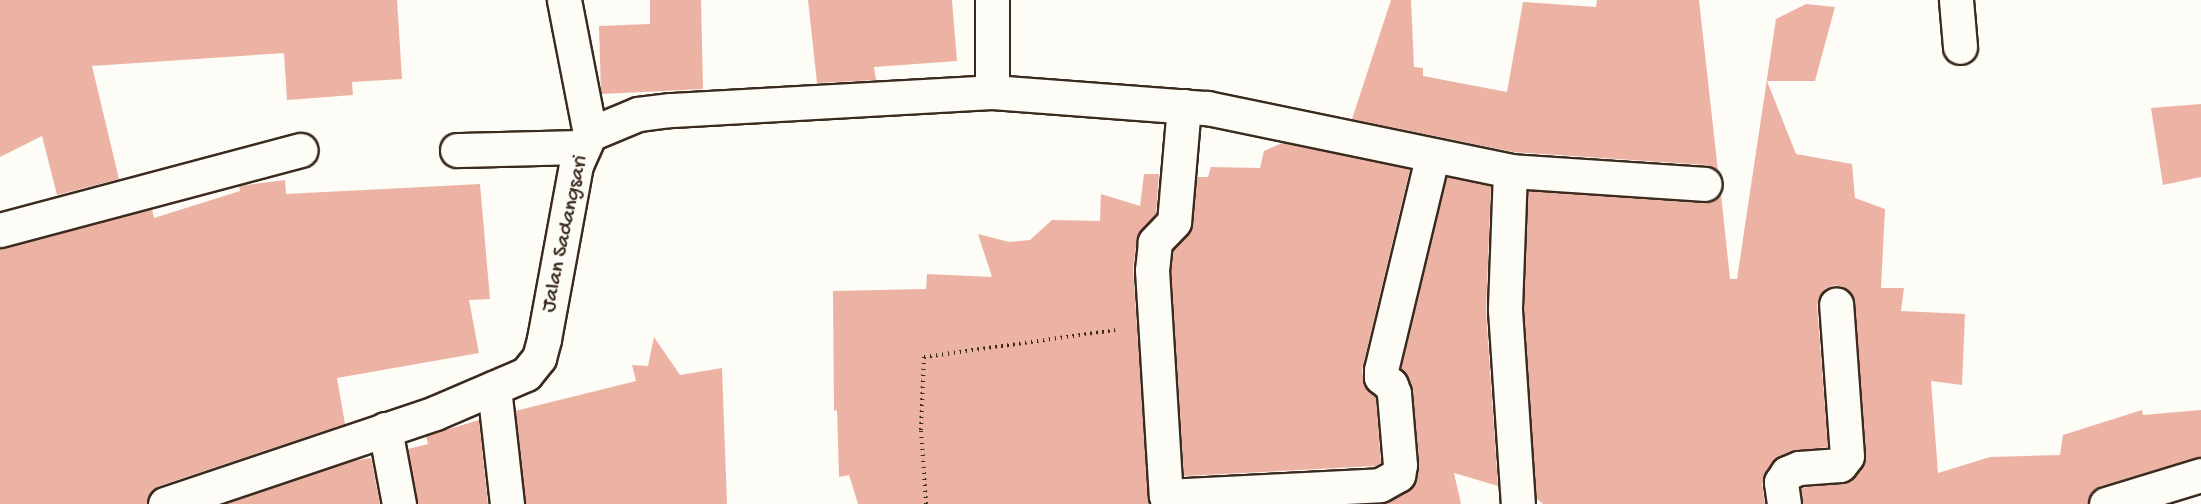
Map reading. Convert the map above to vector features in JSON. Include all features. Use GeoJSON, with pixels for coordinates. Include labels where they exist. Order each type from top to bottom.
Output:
{"type":"FeatureCollection","features":[{"type":"Feature","properties":{"kind":"street"},"geometry":{"type":"LineString","coordinates":[[457,150],[587,140],[564,0]]}},
{"type":"Feature","properties":{"kind":"street"},"geometry":{"type":"LineString","coordinates":[[992,0],[992,92]]}},
{"type":"Feature","properties":{"kind":"street"},"geometry":{"type":"LineString","coordinates":[[1956,0],[1960,47]]}},
{"type":"Feature","properties":{"kind":"street","name":"Jalan Sadangsari"},"geometry":{"type":"LineString","coordinates":[[165,504],[385,429],[526,374],[539,358],[576,165],[587,140],[638,114],[671,110],[992,92],[1184,106],[1331,131],[1432,157],[1510,171],[1705,184]]}},
{"type":"Feature","properties":{"kind":"street"},"geometry":{"type":"LineString","coordinates":[[1184,106],[1174,222],[1155,242],[1152,270],[1166,496],[1380,485],[1394,479],[1400,465],[1394,393],[1391,385],[1381,377],[1381,370],[1432,157]]}},
{"type":"Feature","properties":{"kind":"street"},"geometry":{"type":"LineString","coordinates":[[0,230],[301,150]]}},
{"type":"Feature","properties":{"kind":"street"},"geometry":{"type":"LineString","coordinates":[[1510,171],[1505,310],[1518,504]]}},
{"type":"Feature","properties":{"kind":"street"},"geometry":{"type":"LineString","coordinates":[[1784,504],[1781,482],[1787,473],[1799,468],[1840,465],[1847,456],[1836,304]]}},
{"type":"Feature","properties":{"kind":"street"},"geometry":{"type":"LineString","coordinates":[[494,388],[507,504]]}},
{"type":"Feature","properties":{"kind":"street"},"geometry":{"type":"LineString","coordinates":[[385,429],[399,504]]}},
{"type":"Feature","properties":{"kind":"street"},"geometry":{"type":"LineString","coordinates":[[2106,504],[2201,475]]}},
{"type":"Feature","properties":{"kind":"path"},"geometry":{"type":"LineString","coordinates":[[926,504],[921,363],[926,354],[1155,327]]}},
{"type":"Feature","properties":{"kind":"building"},"geometry":{"type":"Polygon","coordinates":[[[0,0],[397,0],[402,79],[352,82],[353,95],[287,100],[284,53],[92,66],[119,179],[57,195],[42,136],[0,157],[0,0]]]}},
{"type":"Feature","properties":{"kind":"building"},"geometry":{"type":"Polygon","coordinates":[[[650,0],[701,0],[703,89],[601,94],[599,26],[650,24],[650,0]]]}},
{"type":"Feature","properties":{"kind":"building"},"geometry":{"type":"Polygon","coordinates":[[[808,0],[952,0],[957,61],[874,67],[876,80],[817,83],[808,0]]]}},
{"type":"Feature","properties":{"kind":"building"},"geometry":{"type":"Polygon","coordinates":[[[1391,0],[1411,0],[1414,67],[1423,68],[1423,76],[1507,92],[1523,2],[1596,7],[1597,0],[1699,0],[1718,171],[1706,165],[1513,152],[1352,119],[1391,0]]]}},
{"type":"Feature","properties":{"kind":"building"},"geometry":{"type":"Polygon","coordinates":[[[1806,4],[1835,7],[1815,81],[1767,81],[1796,154],[1852,164],[1855,198],[1885,209],[1881,288],[1904,288],[1901,311],[1965,314],[1962,385],[1931,381],[1938,473],[1990,457],[2060,455],[2063,435],[2142,410],[2143,415],[2201,410],[2201,457],[2101,486],[2092,492],[2088,504],[1802,504],[1801,488],[1848,482],[1862,468],[1866,455],[1855,303],[1851,293],[1835,285],[1825,289],[1817,305],[1828,447],[1792,451],[1772,462],[1762,484],[1765,504],[1543,504],[1536,498],[1524,310],[1528,191],[1704,203],[1721,194],[1730,279],[1737,279],[1776,19],[1806,4]]]}},
{"type":"Feature","properties":{"kind":"building"},"geometry":{"type":"Polygon","coordinates":[[[2201,104],[2201,177],[2163,185],[2151,108],[2201,104]]]}},
{"type":"Feature","properties":{"kind":"building"},"geometry":{"type":"Polygon","coordinates":[[[1282,143],[1410,169],[1362,370],[1364,386],[1376,397],[1381,463],[1375,466],[1184,476],[1171,270],[1173,250],[1192,224],[1197,177],[1208,177],[1211,167],[1260,168],[1264,151],[1282,143]]]}},
{"type":"Feature","properties":{"kind":"building"},"geometry":{"type":"Polygon","coordinates":[[[1144,174],[1159,174],[1156,214],[1137,239],[1133,268],[1149,504],[858,504],[849,475],[839,477],[837,410],[834,411],[833,291],[926,289],[927,274],[992,277],[978,234],[1009,242],[1030,240],[1052,220],[1100,221],[1101,194],[1140,206],[1144,174]]]}},
{"type":"Feature","properties":{"kind":"building"},"geometry":{"type":"Polygon","coordinates":[[[1447,177],[1491,186],[1486,311],[1498,486],[1454,473],[1461,504],[1376,504],[1407,491],[1416,479],[1413,391],[1401,369],[1447,177]]]}},
{"type":"Feature","properties":{"kind":"building"},"geometry":{"type":"Polygon","coordinates":[[[285,180],[286,194],[480,184],[490,299],[469,300],[479,353],[337,378],[345,424],[159,486],[151,492],[147,504],[0,504],[0,248],[152,209],[154,218],[240,191],[239,186],[285,180]]]}},
{"type":"Feature","properties":{"kind":"building"},"geometry":{"type":"Polygon","coordinates":[[[654,337],[680,375],[722,368],[727,504],[525,504],[515,411],[636,381],[632,365],[648,366],[654,337]]]}},
{"type":"Feature","properties":{"kind":"building"},"geometry":{"type":"Polygon","coordinates":[[[479,420],[488,504],[417,504],[408,449],[428,444],[426,436],[479,420]]]}},
{"type":"Feature","properties":{"kind":"building"},"geometry":{"type":"Polygon","coordinates":[[[371,458],[380,504],[224,504],[352,461],[371,458]]]}}]}
